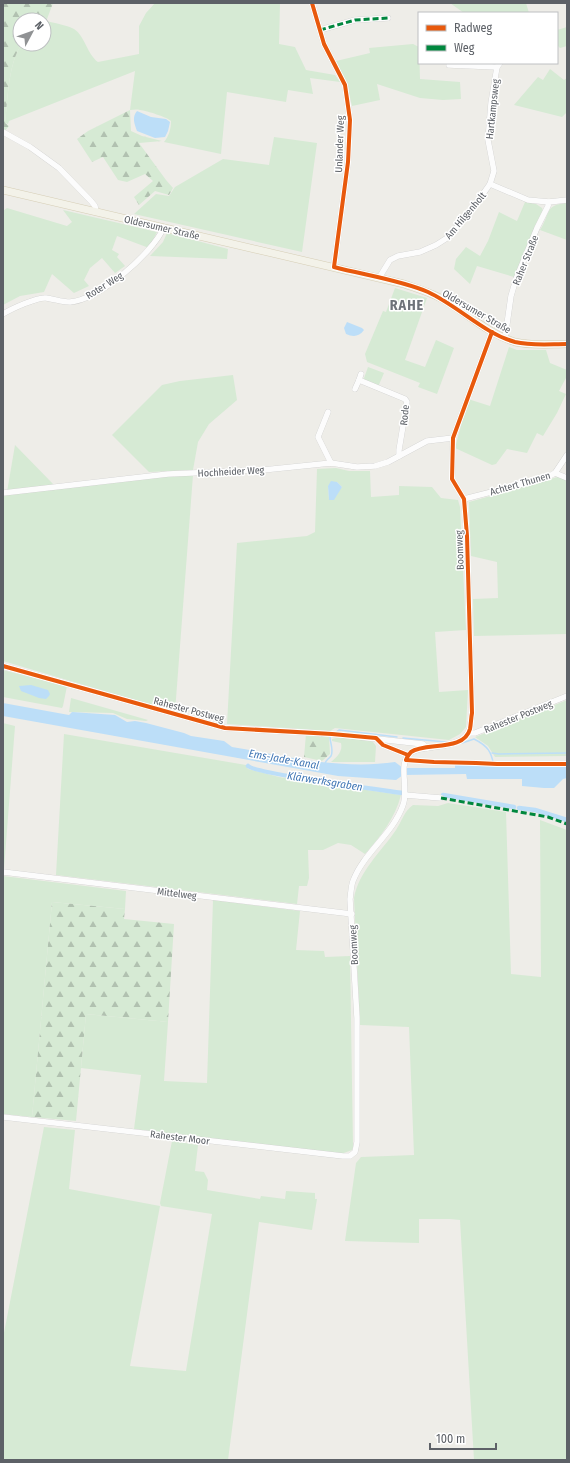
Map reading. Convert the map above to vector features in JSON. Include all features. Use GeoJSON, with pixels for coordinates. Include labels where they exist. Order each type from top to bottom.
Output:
{"type":"FeatureCollection","features":[{"type":"Feature","properties":{"kind":"main road","name":"Oldersumer Straße"},"geometry":{"type":"LineString","coordinates":[[3,190],[379,278],[427,292],[445,301],[492,332],[505,338],[520,343],[540,345],[567,344]]}},
{"type":"Feature","properties":{"kind":"street","name":"Unlander Weg"},"geometry":{"type":"LineString","coordinates":[[312,3],[324,44],[345,85],[350,120],[348,162],[334,267]]}},
{"type":"Feature","properties":{"kind":"street"},"geometry":{"type":"LineString","coordinates":[[320,30],[355,20],[388,18]]}},
{"type":"Feature","properties":{"kind":"street","name":"Hartkampsweg"},"geometry":{"type":"LineString","coordinates":[[449,65],[498,65],[491,103],[488,140],[494,170],[490,184]]}},
{"type":"Feature","properties":{"kind":"street"},"geometry":{"type":"LineString","coordinates":[[3,132],[59,168],[91,201],[95,206],[96,211]]}},
{"type":"Feature","properties":{"kind":"street"},"geometry":{"type":"LineString","coordinates":[[490,184],[528,200],[548,202],[567,200]]}},
{"type":"Feature","properties":{"kind":"street","name":"Am Hilgenholt"},"geometry":{"type":"LineString","coordinates":[[379,278],[390,260],[398,256],[420,252],[436,245],[446,238],[468,215],[490,184]]}},
{"type":"Feature","properties":{"kind":"street","name":"Raher Straße"},"geometry":{"type":"LineString","coordinates":[[505,338],[511,296],[537,228],[548,206],[548,202]]}},
{"type":"Feature","properties":{"kind":"street","name":"Roter Weg"},"geometry":{"type":"LineString","coordinates":[[3,314],[41,298],[70,302],[82,299],[95,293],[123,274],[147,253],[164,227]]}},
{"type":"Feature","properties":{"kind":"street","name":"Boomweg"},"geometry":{"type":"LineString","coordinates":[[468,733],[472,713],[467,536],[464,499],[452,478],[453,438],[492,332]]}},
{"type":"Feature","properties":{"kind":"street"},"geometry":{"type":"LineString","coordinates":[[355,389],[361,374]]}},
{"type":"Feature","properties":{"kind":"street","name":"Rode"},"geometry":{"type":"LineString","coordinates":[[359,380],[404,399],[407,402],[399,456]]}},
{"type":"Feature","properties":{"kind":"street"},"geometry":{"type":"LineString","coordinates":[[328,412],[318,437],[331,463]]}},
{"type":"Feature","properties":{"kind":"street","name":"Hochheider Weg"},"geometry":{"type":"LineString","coordinates":[[3,493],[168,474],[263,470],[331,463],[357,467],[375,466],[388,462],[427,441],[453,438]]}},
{"type":"Feature","properties":{"kind":"street","name":"Achtert Thunen"},"geometry":{"type":"LineString","coordinates":[[464,499],[546,478],[555,473],[567,455]]}},
{"type":"Feature","properties":{"kind":"street"},"geometry":{"type":"LineString","coordinates":[[555,473],[567,478]]}},
{"type":"Feature","properties":{"kind":"street","name":"Rahester Postweg"},"geometry":{"type":"LineString","coordinates":[[3,666],[225,728],[376,738],[423,744],[427,748]]}},
{"type":"Feature","properties":{"kind":"street","name":"Rahester Postweg"},"geometry":{"type":"LineString","coordinates":[[468,733],[475,733],[567,696]]}},
{"type":"Feature","properties":{"kind":"street"},"geometry":{"type":"LineString","coordinates":[[376,738],[384,745],[408,755],[412,751],[446,746],[458,741],[468,733]]}},
{"type":"Feature","properties":{"kind":"street","name":"Boomweg"},"geometry":{"type":"LineString","coordinates":[[355,1152],[357,1142],[356,1018],[352,914],[350,899],[352,882],[367,856],[385,836],[398,817],[404,804],[404,765],[408,755]]}},
{"type":"Feature","properties":{"kind":"street"},"geometry":{"type":"LineString","coordinates":[[405,795],[441,798]]}},
{"type":"Feature","properties":{"kind":"street","name":"Mittelweg"},"geometry":{"type":"LineString","coordinates":[[3,872],[352,914]]}},
{"type":"Feature","properties":{"kind":"street","name":"Rahester Moor"},"geometry":{"type":"LineString","coordinates":[[3,1117],[343,1156],[350,1156],[355,1152]]}},
{"type":"Feature","properties":{"kind":"green space"},"geometry":{"type":"Polygon","coordinates":[[[3,3],[53,3],[50,12],[12,12],[12,52],[17,52],[11,71],[8,92],[5,123],[9,126],[3,133],[3,3]]]}},
{"type":"Feature","properties":{"kind":"green space"},"geometry":{"type":"Polygon","coordinates":[[[155,3],[280,3],[279,44],[295,47],[306,70],[335,75],[340,82],[310,78],[313,94],[288,90],[286,102],[227,92],[221,154],[164,142],[171,127],[171,121],[169,119],[147,112],[130,110],[135,71],[9,121],[8,124],[5,123],[9,82],[17,52],[52,52],[52,22],[67,26],[78,32],[94,59],[98,62],[139,54],[139,26],[146,13],[155,3]]]}},
{"type":"Feature","properties":{"kind":"green space"},"geometry":{"type":"Polygon","coordinates":[[[450,3],[526,3],[529,12],[463,12],[450,3]]]}},
{"type":"Feature","properties":{"kind":"green space"},"geometry":{"type":"Polygon","coordinates":[[[567,27],[567,46],[560,48],[558,46],[558,30],[567,27]]]}},
{"type":"Feature","properties":{"kind":"green space"},"geometry":{"type":"Polygon","coordinates":[[[413,44],[418,46],[420,79],[460,82],[461,99],[443,100],[420,98],[377,84],[380,100],[352,106],[347,85],[336,61],[370,53],[369,48],[413,44]]]}},
{"type":"Feature","properties":{"kind":"green space"},"geometry":{"type":"Polygon","coordinates":[[[550,69],[564,80],[567,78],[567,112],[562,117],[514,105],[538,77],[543,80],[550,69]]]}},
{"type":"Feature","properties":{"kind":"green space"},"geometry":{"type":"Polygon","coordinates":[[[130,110],[131,131],[142,136],[162,141],[139,143],[173,188],[169,195],[155,191],[139,205],[134,197],[153,181],[145,174],[127,182],[118,180],[103,157],[92,162],[77,139],[88,131],[130,110]]]}},
{"type":"Feature","properties":{"kind":"green space"},"geometry":{"type":"Polygon","coordinates":[[[274,137],[317,143],[302,252],[134,214],[156,194],[169,196],[175,187],[223,159],[269,165],[274,137]]]}},
{"type":"Feature","properties":{"kind":"green space"},"geometry":{"type":"Polygon","coordinates":[[[525,202],[536,204],[542,208],[543,211],[514,277],[477,266],[470,284],[454,269],[456,259],[466,247],[480,256],[488,241],[499,212],[517,221],[525,202]]]}},
{"type":"Feature","properties":{"kind":"green space"},"geometry":{"type":"Polygon","coordinates":[[[567,203],[567,240],[540,230],[551,208],[567,203]]]}},
{"type":"Feature","properties":{"kind":"green space"},"geometry":{"type":"Polygon","coordinates":[[[7,208],[67,226],[72,222],[63,210],[157,232],[149,248],[117,236],[112,250],[119,254],[117,257],[125,266],[115,273],[102,258],[90,268],[84,280],[89,286],[74,293],[52,274],[44,292],[20,296],[3,305],[3,211],[7,208]]]}},
{"type":"Feature","properties":{"kind":"green space"},"geometry":{"type":"Polygon","coordinates":[[[167,233],[228,249],[227,259],[150,256],[163,242],[167,233]]]}},
{"type":"Feature","properties":{"kind":"green space"},"geometry":{"type":"Polygon","coordinates":[[[395,288],[427,298],[405,360],[425,367],[436,340],[454,348],[437,394],[418,387],[420,383],[367,362],[365,354],[383,311],[386,312],[395,288]]]}},
{"type":"Feature","properties":{"kind":"green space"},"geometry":{"type":"Polygon","coordinates":[[[509,347],[517,350],[546,350],[550,363],[567,370],[567,376],[559,391],[566,394],[557,413],[543,436],[537,433],[527,453],[507,449],[496,464],[492,465],[455,448],[468,399],[490,406],[509,347]]]}},
{"type":"Feature","properties":{"kind":"green space"},"geometry":{"type":"Polygon","coordinates":[[[368,367],[384,373],[378,387],[363,381],[368,367]]]}},
{"type":"Feature","properties":{"kind":"green space"},"geometry":{"type":"Polygon","coordinates":[[[233,375],[237,400],[209,424],[198,442],[193,470],[149,472],[112,435],[162,385],[180,381],[233,375]]]}},
{"type":"Feature","properties":{"kind":"green space"},"geometry":{"type":"Polygon","coordinates":[[[15,445],[54,485],[7,492],[15,445]]]}},
{"type":"Feature","properties":{"kind":"green space"},"geometry":{"type":"Polygon","coordinates":[[[336,468],[349,471],[370,471],[371,497],[399,495],[399,486],[432,487],[441,498],[458,500],[460,507],[466,630],[435,632],[439,692],[468,690],[466,727],[460,734],[449,740],[335,728],[330,731],[227,724],[237,543],[307,536],[315,532],[317,469],[336,468]],[[337,482],[328,486],[329,500],[342,487],[337,482]]]}},
{"type":"Feature","properties":{"kind":"green space"},"geometry":{"type":"Polygon","coordinates":[[[193,475],[175,712],[3,661],[3,495],[169,476],[193,475]]]}},
{"type":"Feature","properties":{"kind":"green space"},"geometry":{"type":"Polygon","coordinates":[[[561,476],[567,480],[567,634],[474,636],[473,599],[498,598],[497,562],[471,556],[469,502],[561,476]]]}},
{"type":"Feature","properties":{"kind":"green space"},"geometry":{"type":"Polygon","coordinates":[[[3,670],[67,686],[62,708],[3,697],[3,670]]]}},
{"type":"Feature","properties":{"kind":"green space"},"geometry":{"type":"Polygon","coordinates":[[[71,698],[148,720],[127,719],[113,713],[69,712],[71,698]]]}},
{"type":"Feature","properties":{"kind":"green space"},"geometry":{"type":"Polygon","coordinates":[[[567,700],[567,756],[495,757],[488,746],[475,737],[567,700]]]}},
{"type":"Feature","properties":{"kind":"green space"},"geometry":{"type":"Polygon","coordinates":[[[3,723],[15,726],[4,869],[3,869],[3,723]]]}},
{"type":"Feature","properties":{"kind":"green space"},"geometry":{"type":"Polygon","coordinates":[[[64,734],[246,765],[248,769],[279,777],[401,795],[387,826],[365,854],[351,845],[338,843],[323,850],[308,850],[309,878],[307,886],[299,886],[297,904],[56,875],[64,734]]]}},
{"type":"Feature","properties":{"kind":"green space"},"geometry":{"type":"Polygon","coordinates":[[[306,734],[329,736],[330,754],[322,761],[304,757],[306,734]]]}},
{"type":"Feature","properties":{"kind":"green space"},"geometry":{"type":"Polygon","coordinates":[[[341,737],[373,742],[376,746],[375,762],[331,762],[339,754],[341,749],[341,743],[332,741],[332,739],[341,737]]]}},
{"type":"Feature","properties":{"kind":"green space"},"geometry":{"type":"Polygon","coordinates":[[[448,803],[506,812],[511,974],[541,977],[540,820],[567,830],[567,1460],[474,1460],[460,1220],[419,1219],[419,1243],[345,1241],[356,1163],[361,1157],[414,1155],[409,1027],[360,1025],[354,898],[366,870],[396,830],[410,807],[413,805],[438,806],[448,803]]]}},
{"type":"Feature","properties":{"kind":"green space"},"geometry":{"type":"Polygon","coordinates":[[[3,876],[126,891],[125,909],[52,902],[32,1117],[3,1114],[3,876]]]}},
{"type":"Feature","properties":{"kind":"green space"},"geometry":{"type":"Polygon","coordinates":[[[213,900],[300,911],[296,950],[324,951],[325,957],[350,956],[352,1150],[341,1154],[134,1129],[141,1075],[81,1068],[86,1014],[168,1022],[164,1081],[207,1083],[213,900]]]}},
{"type":"Feature","properties":{"kind":"green space"},"geometry":{"type":"Polygon","coordinates":[[[52,902],[125,909],[124,919],[174,924],[168,1022],[86,1014],[76,1121],[32,1117],[52,902]]]}},
{"type":"Feature","properties":{"kind":"green space"},"geometry":{"type":"Polygon","coordinates":[[[44,1127],[75,1130],[69,1189],[160,1206],[130,1366],[186,1371],[212,1214],[161,1206],[160,1203],[172,1141],[198,1145],[195,1171],[204,1172],[208,1180],[207,1190],[260,1199],[261,1196],[285,1199],[286,1191],[315,1193],[315,1199],[317,1199],[312,1230],[259,1222],[228,1460],[3,1460],[3,1338],[44,1127]]]}},
{"type":"Feature","properties":{"kind":"water"},"geometry":{"type":"Polygon","coordinates":[[[137,111],[151,117],[166,119],[170,122],[165,137],[155,138],[137,131],[134,116],[137,111]]]}},
{"type":"Feature","properties":{"kind":"water"},"geometry":{"type":"Polygon","coordinates":[[[347,322],[364,330],[356,336],[346,334],[344,328],[347,322]]]}},
{"type":"Feature","properties":{"kind":"water"},"geometry":{"type":"Polygon","coordinates":[[[331,481],[337,482],[342,487],[334,500],[329,500],[328,486],[331,481]]]}},
{"type":"Feature","properties":{"kind":"water"},"geometry":{"type":"Polygon","coordinates":[[[31,685],[48,690],[50,694],[49,696],[46,699],[39,698],[21,691],[19,686],[31,685]]]}},
{"type":"Feature","properties":{"kind":"water","name":"Ems-Jade-Kanal"},"geometry":{"type":"Polygon","coordinates":[[[3,703],[69,715],[72,712],[115,715],[127,722],[135,721],[146,723],[191,736],[224,741],[232,747],[313,761],[354,764],[395,762],[403,768],[455,768],[455,764],[514,767],[567,767],[567,778],[563,779],[554,788],[544,788],[522,786],[522,779],[467,779],[466,774],[403,775],[396,780],[338,776],[3,716],[3,703]]]}},
{"type":"Feature","properties":{"kind":"waterway"},"geometry":{"type":"LineString","coordinates":[[336,732],[339,730],[397,737]]}},
{"type":"Feature","properties":{"kind":"waterway"},"geometry":{"type":"LineString","coordinates":[[325,764],[332,754],[330,737]]}},
{"type":"Feature","properties":{"kind":"waterway"},"geometry":{"type":"LineString","coordinates":[[403,738],[446,742]]}},
{"type":"Feature","properties":{"kind":"waterway"},"geometry":{"type":"LineString","coordinates":[[462,743],[474,739],[483,744],[492,758],[494,768]]}},
{"type":"Feature","properties":{"kind":"waterway"},"geometry":{"type":"LineString","coordinates":[[492,753],[567,753]]}},
{"type":"Feature","properties":{"kind":"waterway","name":"Klärwerksgraben"},"geometry":{"type":"LineString","coordinates":[[248,766],[295,777],[403,793]]}},
{"type":"Feature","properties":{"kind":"waterway","name":"Klärwerksgraben"},"geometry":{"type":"LineString","coordinates":[[443,795],[514,807]]}},
{"type":"Feature","properties":{"kind":"waterway","name":"Klärwerksgraben"},"geometry":{"type":"LineString","coordinates":[[519,808],[535,810],[567,820]]}},
{"type":"Feature","properties":{"kind":"marked path"},"geometry":{"type":"LineString","coordinates":[[320,30],[355,20],[388,18]]}},
{"type":"Feature","properties":{"kind":"marked path"},"geometry":{"type":"LineString","coordinates":[[441,798],[548,817],[567,824]]}},
{"type":"Feature","properties":{"kind":"cycle path"},"geometry":{"type":"LineString","coordinates":[[312,3],[324,44],[345,85],[350,120],[348,162],[334,267],[394,281],[428,292],[493,333],[515,342],[534,344],[567,344]]}},
{"type":"Feature","properties":{"kind":"cycle path"},"geometry":{"type":"LineString","coordinates":[[492,332],[453,438],[452,479],[464,499],[467,536],[472,713],[470,729],[466,736],[460,741],[452,744],[417,749],[411,752],[406,760],[497,764],[567,764]]}},
{"type":"Feature","properties":{"kind":"cycle path"},"geometry":{"type":"LineString","coordinates":[[3,666],[225,728],[376,738],[383,745],[408,755]]}},
{"type":"Feature","properties":{"kind":"district","name":"RAHE"},"geometry":{"type":"Point","coordinates":[407,305]}}]}
